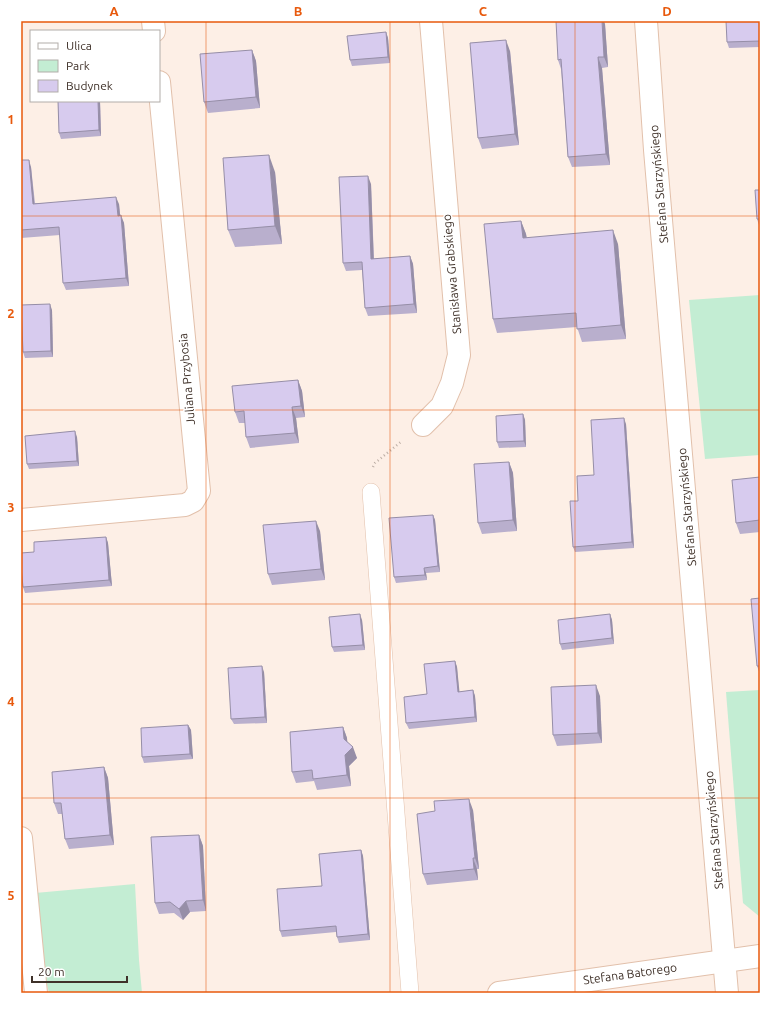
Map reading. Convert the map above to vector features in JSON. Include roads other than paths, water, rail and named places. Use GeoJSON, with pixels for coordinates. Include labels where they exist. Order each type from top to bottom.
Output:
{"type":"FeatureCollection","features":[{"type":"Feature","properties":{"kind":"street","name":"Stanisława Grabskiego"},"geometry":{"type":"LineString","coordinates":[[423,425],[442,406],[452,382],[459,355],[432,21]]}},
{"type":"Feature","properties":{"kind":"street","name":"Stefana Starzyńskiego"},"geometry":{"type":"LineString","coordinates":[[646,21],[727,993]]}},
{"type":"Feature","properties":{"kind":"street","name":"Juliana Przybosia"},"geometry":{"type":"LineString","coordinates":[[21,520],[185,505],[193,501],[199,491],[160,92]]}},
{"type":"Feature","properties":{"kind":"street"},"geometry":{"type":"LineString","coordinates":[[21,838],[36,993]]}},
{"type":"Feature","properties":{"kind":"street","name":"Stefana Batorego"},"geometry":{"type":"LineString","coordinates":[[499,993],[760,956]]}},
{"type":"Feature","properties":{"kind":"lane"},"geometry":{"type":"LineString","coordinates":[[371,492],[410,993]]}}]}
